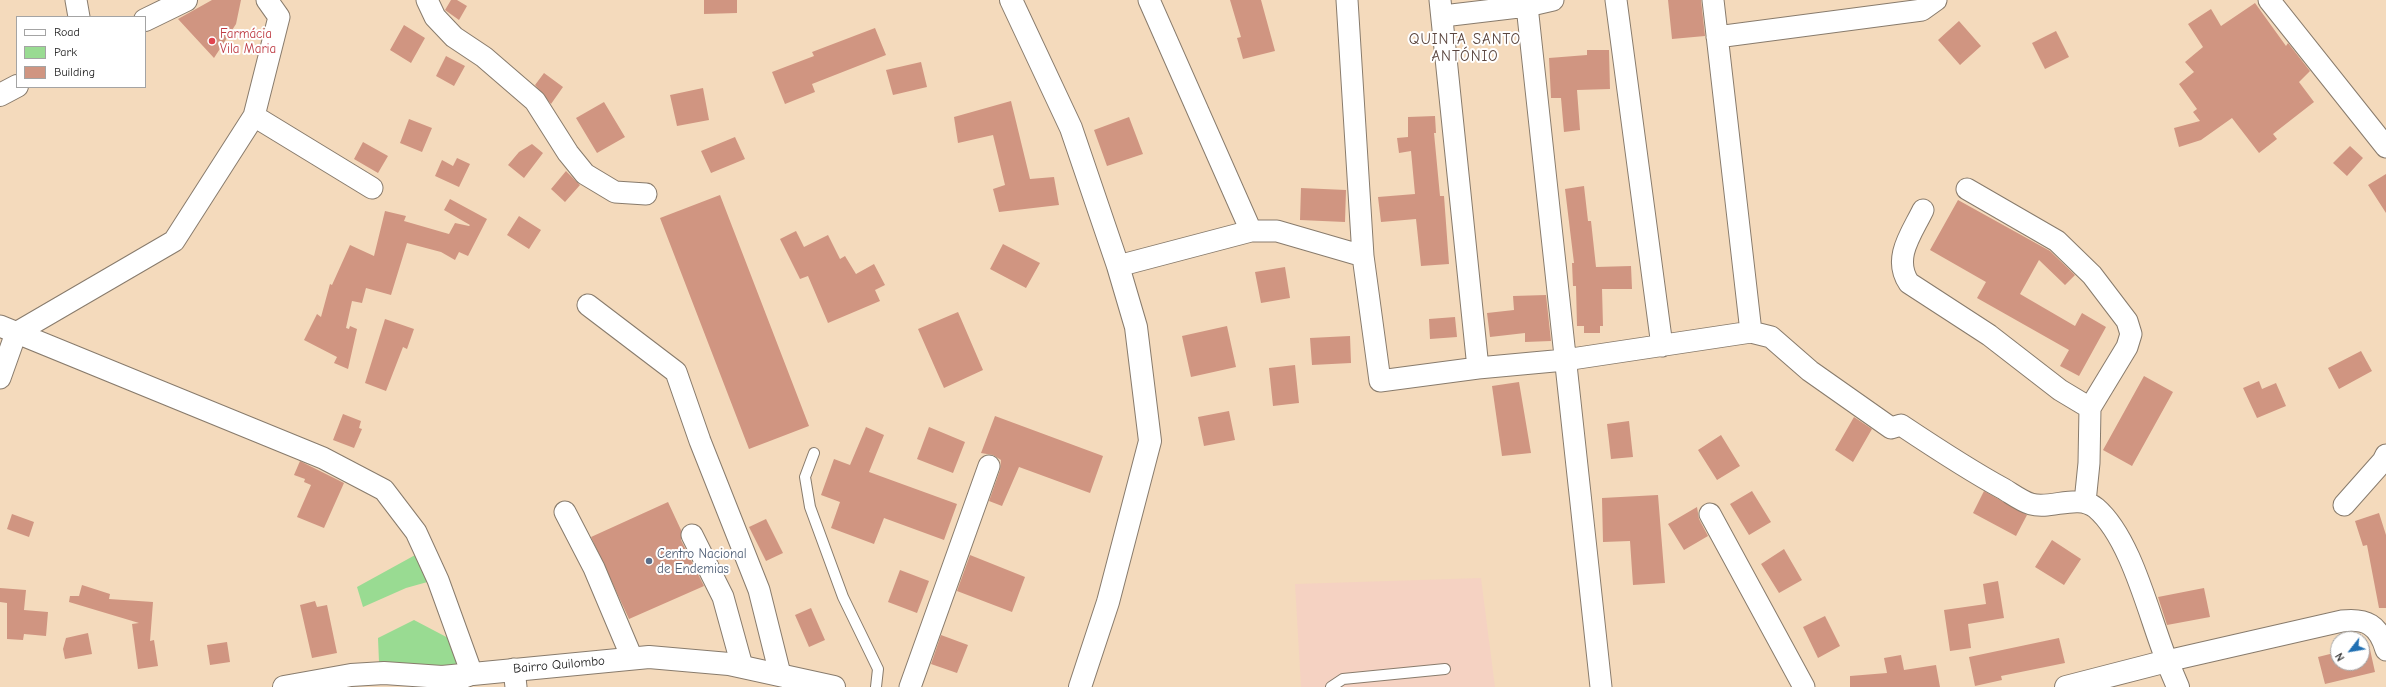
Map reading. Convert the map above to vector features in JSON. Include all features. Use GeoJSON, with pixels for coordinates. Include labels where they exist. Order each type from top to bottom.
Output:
{"type":"FeatureCollection","features":[{"type":"Feature","properties":{"kind":"street"},"geometry":{"type":"LineString","coordinates":[[76,0],[79,16]]}},
{"type":"Feature","properties":{"kind":"street"},"geometry":{"type":"LineString","coordinates":[[146,20],[186,0]]}},
{"type":"Feature","properties":{"kind":"street"},"geometry":{"type":"LineString","coordinates":[[8,329],[174,241],[254,116],[280,17],[267,0]]}},
{"type":"Feature","properties":{"kind":"street"},"geometry":{"type":"LineString","coordinates":[[427,0],[435,18],[454,37],[484,57],[535,101],[568,153],[585,174],[615,192],[646,194]]}},
{"type":"Feature","properties":{"kind":"street"},"geometry":{"type":"LineString","coordinates":[[1010,0],[1071,128],[1118,266],[1136,327],[1150,441],[1108,602],[1080,687]]}},
{"type":"Feature","properties":{"kind":"street"},"geometry":{"type":"LineString","coordinates":[[1149,0],[1251,231]]}},
{"type":"Feature","properties":{"kind":"street"},"geometry":{"type":"LineString","coordinates":[[1348,0],[1363,256],[1380,381],[1478,368],[1565,360],[1751,332],[1771,337],[1810,372],[1891,428],[1901,425],[1979,476],[2030,504],[2044,506],[2085,502],[2095,508],[2110,525],[2141,587],[2167,661],[2178,687]]}},
{"type":"Feature","properties":{"kind":"street"},"geometry":{"type":"LineString","coordinates":[[1478,368],[1441,8],[1527,6],[1553,0]]}},
{"type":"Feature","properties":{"kind":"street"},"geometry":{"type":"LineString","coordinates":[[1616,0],[1662,346]]}},
{"type":"Feature","properties":{"kind":"street"},"geometry":{"type":"LineString","coordinates":[[1712,0],[1751,332]]}},
{"type":"Feature","properties":{"kind":"street"},"geometry":{"type":"LineString","coordinates":[[1717,37],[1922,10],[1936,0]]}},
{"type":"Feature","properties":{"kind":"street"},"geometry":{"type":"LineString","coordinates":[[2269,0],[2386,147]]}},
{"type":"Feature","properties":{"kind":"street"},"geometry":{"type":"LineString","coordinates":[[1527,6],[1601,687]]}},
{"type":"Feature","properties":{"kind":"street"},"geometry":{"type":"LineString","coordinates":[[0,95],[16,87]]}},
{"type":"Feature","properties":{"kind":"street"},"geometry":{"type":"LineString","coordinates":[[254,116],[372,188]]}},
{"type":"Feature","properties":{"kind":"street"},"geometry":{"type":"LineString","coordinates":[[1967,189],[2057,241],[2092,274],[2127,321],[2131,334],[2127,347],[2090,408],[2085,502]]}},
{"type":"Feature","properties":{"kind":"street"},"geometry":{"type":"LineString","coordinates":[[1923,210],[1904,247],[1900,262],[1903,274],[1909,283],[1989,335],[2060,390],[2090,408]]}},
{"type":"Feature","properties":{"kind":"street"},"geometry":{"type":"LineString","coordinates":[[1118,266],[1251,231],[1277,231],[1363,256]]}},
{"type":"Feature","properties":{"kind":"street"},"geometry":{"type":"LineString","coordinates":[[588,305],[676,372],[700,441],[759,590],[780,674]]}},
{"type":"Feature","properties":{"kind":"street"},"geometry":{"type":"LineString","coordinates":[[0,378],[8,329]]}},
{"type":"Feature","properties":{"kind":"street"},"geometry":{"type":"LineString","coordinates":[[8,329],[323,458],[384,490],[416,532],[438,580],[472,674],[441,687]]}},
{"type":"Feature","properties":{"kind":"street"},"geometry":{"type":"LineString","coordinates":[[2344,505],[2383,461],[2386,455]]}},
{"type":"Feature","properties":{"kind":"street"},"geometry":{"type":"LineString","coordinates":[[910,687],[989,466]]}},
{"type":"Feature","properties":{"kind":"street"},"geometry":{"type":"LineString","coordinates":[[565,512],[594,568],[632,658]]}},
{"type":"Feature","properties":{"kind":"street"},"geometry":{"type":"LineString","coordinates":[[1710,514],[1804,687]]}},
{"type":"Feature","properties":{"kind":"street"},"geometry":{"type":"LineString","coordinates":[[692,535],[723,597],[742,666]]}},
{"type":"Feature","properties":{"kind":"street"},"geometry":{"type":"LineString","coordinates":[[2066,687],[2167,661],[2342,621],[2363,620],[2375,628],[2380,635],[2386,650]]}},
{"type":"Feature","properties":{"kind":"street","name":"Bairro Quilombo"},"geometry":{"type":"LineString","coordinates":[[284,687],[351,675],[384,673],[442,677],[472,674],[515,678],[632,658],[686,658],[742,666],[834,687]]}},
{"type":"Feature","properties":{"kind":"lane"},"geometry":{"type":"LineString","coordinates":[[814,453],[805,477],[810,507],[843,597],[878,669],[876,687]]}},
{"type":"Feature","properties":{"kind":"lane"},"geometry":{"type":"LineString","coordinates":[[1331,687],[1343,680],[1444,669]]}},
{"type":"Feature","properties":{"kind":"shaded area"},"geometry":{"type":"Polygon","coordinates":[[[1481,578],[1495,687],[1301,687],[1295,584],[1481,578]]]}},
{"type":"Feature","properties":{"kind":"green space"},"geometry":{"type":"Polygon","coordinates":[[[417,554],[431,581],[406,588],[363,607],[357,587],[417,554]]]}},
{"type":"Feature","properties":{"kind":"green space"},"geometry":{"type":"Polygon","coordinates":[[[414,620],[454,641],[461,668],[379,662],[378,638],[414,620]]]}},
{"type":"Feature","properties":{"kind":"building","name":"Farmácia Vila Maria"},"geometry":{"type":"Polygon","coordinates":[[[212,0],[241,0],[236,24],[214,58],[178,19],[212,0]]]}},
{"type":"Feature","properties":{"kind":"building"},"geometry":{"type":"Polygon","coordinates":[[[451,0],[457,0],[467,6],[459,20],[445,10],[451,0]]]}},
{"type":"Feature","properties":{"kind":"building"},"geometry":{"type":"Polygon","coordinates":[[[704,0],[737,0],[737,13],[704,14],[704,0]]]}},
{"type":"Feature","properties":{"kind":"building"},"geometry":{"type":"Polygon","coordinates":[[[1230,0],[1261,0],[1275,51],[1243,59],[1237,38],[1241,37],[1230,0]]]}},
{"type":"Feature","properties":{"kind":"building"},"geometry":{"type":"Polygon","coordinates":[[[1668,0],[1701,0],[1705,36],[1672,39],[1668,0]]]}},
{"type":"Feature","properties":{"kind":"building"},"geometry":{"type":"Polygon","coordinates":[[[2255,3],[2286,46],[2288,43],[2310,71],[2299,82],[2314,102],[2273,134],[2277,139],[2259,153],[2232,118],[2201,140],[2179,147],[2174,128],[2200,121],[2193,112],[2197,109],[2179,84],[2194,72],[2185,62],[2203,47],[2188,24],[2211,9],[2221,26],[2255,3]]]}},
{"type":"Feature","properties":{"kind":"building"},"geometry":{"type":"Polygon","coordinates":[[[1959,21],[1981,46],[1960,65],[1938,40],[1959,21]]]}},
{"type":"Feature","properties":{"kind":"building"},"geometry":{"type":"Polygon","coordinates":[[[404,25],[425,38],[411,63],[390,50],[404,25]]]}},
{"type":"Feature","properties":{"kind":"building"},"geometry":{"type":"Polygon","coordinates":[[[875,28],[886,55],[812,84],[815,92],[785,104],[772,72],[814,56],[812,52],[875,28]]]}},
{"type":"Feature","properties":{"kind":"building"},"geometry":{"type":"Polygon","coordinates":[[[2056,31],[2069,57],[2045,69],[2032,43],[2056,31]]]}},
{"type":"Feature","properties":{"kind":"building"},"geometry":{"type":"Polygon","coordinates":[[[1587,50],[1609,50],[1610,89],[1577,90],[1580,130],[1564,132],[1561,98],[1551,98],[1549,58],[1587,55],[1587,50]]]}},
{"type":"Feature","properties":{"kind":"building"},"geometry":{"type":"Polygon","coordinates":[[[446,56],[465,66],[454,86],[436,76],[446,56]]]}},
{"type":"Feature","properties":{"kind":"building"},"geometry":{"type":"Polygon","coordinates":[[[921,62],[927,87],[893,95],[886,70],[921,62]]]}},
{"type":"Feature","properties":{"kind":"building"},"geometry":{"type":"Polygon","coordinates":[[[544,73],[563,87],[551,104],[535,85],[544,73]]]}},
{"type":"Feature","properties":{"kind":"building"},"geometry":{"type":"Polygon","coordinates":[[[703,88],[709,120],[677,126],[670,95],[703,88]]]}},
{"type":"Feature","properties":{"kind":"building"},"geometry":{"type":"Polygon","coordinates":[[[1011,101],[1030,179],[1054,177],[1059,205],[999,212],[993,189],[1005,185],[993,135],[958,143],[954,117],[1011,101]]]}},
{"type":"Feature","properties":{"kind":"building"},"geometry":{"type":"Polygon","coordinates":[[[604,102],[625,137],[597,153],[576,118],[604,102]]]}},
{"type":"Feature","properties":{"kind":"building"},"geometry":{"type":"Polygon","coordinates":[[[1435,116],[1436,133],[1434,133],[1440,196],[1444,196],[1449,264],[1421,266],[1416,219],[1381,222],[1378,197],[1415,194],[1411,151],[1399,153],[1397,138],[1408,137],[1408,117],[1435,116]]]}},
{"type":"Feature","properties":{"kind":"building"},"geometry":{"type":"Polygon","coordinates":[[[1129,117],[1143,154],[1107,166],[1094,130],[1129,117]]]}},
{"type":"Feature","properties":{"kind":"building"},"geometry":{"type":"Polygon","coordinates":[[[409,119],[432,128],[422,152],[400,143],[409,119]]]}},
{"type":"Feature","properties":{"kind":"building"},"geometry":{"type":"Polygon","coordinates":[[[735,137],[745,159],[711,173],[701,151],[735,137]]]}},
{"type":"Feature","properties":{"kind":"building"},"geometry":{"type":"Polygon","coordinates":[[[363,142],[388,156],[378,173],[354,159],[363,142]]]}},
{"type":"Feature","properties":{"kind":"building"},"geometry":{"type":"Polygon","coordinates":[[[532,144],[543,153],[524,178],[508,165],[519,152],[532,144]]]}},
{"type":"Feature","properties":{"kind":"building"},"geometry":{"type":"Polygon","coordinates":[[[2350,146],[2363,158],[2347,176],[2333,163],[2350,146]]]}},
{"type":"Feature","properties":{"kind":"building"},"geometry":{"type":"Polygon","coordinates":[[[457,158],[470,164],[459,187],[435,176],[442,160],[453,166],[457,158]]]}},
{"type":"Feature","properties":{"kind":"building"},"geometry":{"type":"Polygon","coordinates":[[[566,171],[580,185],[565,202],[551,189],[566,171]]]}},
{"type":"Feature","properties":{"kind":"building"},"geometry":{"type":"Polygon","coordinates":[[[2386,174],[2386,213],[2368,185],[2386,174]]]}},
{"type":"Feature","properties":{"kind":"building"},"geometry":{"type":"Polygon","coordinates":[[[1584,186],[1588,221],[1591,221],[1596,267],[1631,266],[1632,289],[1602,289],[1603,326],[1600,326],[1600,333],[1584,333],[1584,326],[1577,326],[1576,286],[1573,286],[1572,263],[1574,263],[1565,189],[1584,186]]]}},
{"type":"Feature","properties":{"kind":"building"},"geometry":{"type":"Polygon","coordinates":[[[1301,188],[1346,190],[1345,222],[1300,220],[1301,188]]]}},
{"type":"Feature","properties":{"kind":"building"},"geometry":{"type":"Polygon","coordinates":[[[720,195],[809,426],[749,449],[660,218],[720,195]]]}},
{"type":"Feature","properties":{"kind":"building"},"geometry":{"type":"Polygon","coordinates":[[[450,199],[487,219],[468,256],[459,252],[455,260],[441,252],[407,243],[391,295],[366,288],[362,303],[352,301],[346,328],[349,329],[350,326],[357,329],[348,369],[334,363],[337,357],[304,340],[317,314],[321,317],[330,284],[332,285],[350,245],[374,256],[385,211],[406,216],[404,221],[449,234],[455,223],[470,225],[444,210],[450,199]]]}},
{"type":"Feature","properties":{"kind":"building"},"geometry":{"type":"Polygon","coordinates":[[[1958,200],[2050,251],[2075,275],[2065,285],[2039,260],[2020,294],[2075,326],[2082,313],[2106,327],[2079,376],[2060,366],[2069,350],[1977,298],[1986,282],[1930,250],[1958,200]]]}},
{"type":"Feature","properties":{"kind":"building"},"geometry":{"type":"Polygon","coordinates":[[[519,216],[541,230],[529,249],[507,235],[519,216]]]}},
{"type":"Feature","properties":{"kind":"building"},"geometry":{"type":"Polygon","coordinates":[[[796,231],[804,247],[828,235],[840,259],[845,256],[856,274],[874,264],[885,285],[875,290],[880,301],[828,323],[808,276],[800,279],[780,239],[796,231]]]}},
{"type":"Feature","properties":{"kind":"building"},"geometry":{"type":"Polygon","coordinates":[[[1003,244],[1040,263],[1026,288],[990,269],[1003,244]]]}},
{"type":"Feature","properties":{"kind":"building"},"geometry":{"type":"Polygon","coordinates":[[[1285,267],[1290,298],[1261,303],[1255,272],[1285,267]]]}},
{"type":"Feature","properties":{"kind":"building"},"geometry":{"type":"Polygon","coordinates":[[[1546,295],[1551,341],[1525,342],[1525,333],[1490,337],[1487,313],[1514,310],[1513,296],[1546,295]]]}},
{"type":"Feature","properties":{"kind":"building"},"geometry":{"type":"Polygon","coordinates":[[[958,312],[983,370],[944,388],[918,329],[958,312]]]}},
{"type":"Feature","properties":{"kind":"building"},"geometry":{"type":"Polygon","coordinates":[[[1455,317],[1457,337],[1430,339],[1429,319],[1455,317]]]}},
{"type":"Feature","properties":{"kind":"building"},"geometry":{"type":"Polygon","coordinates":[[[385,319],[414,329],[407,349],[403,347],[386,391],[365,383],[385,319]]]}},
{"type":"Feature","properties":{"kind":"building"},"geometry":{"type":"Polygon","coordinates":[[[1227,326],[1236,367],[1191,377],[1182,336],[1227,326]]]}},
{"type":"Feature","properties":{"kind":"building"},"geometry":{"type":"Polygon","coordinates":[[[1350,336],[1351,363],[1312,365],[1310,338],[1350,336]]]}},
{"type":"Feature","properties":{"kind":"building"},"geometry":{"type":"Polygon","coordinates":[[[2361,351],[2372,371],[2339,389],[2328,368],[2361,351]]]}},
{"type":"Feature","properties":{"kind":"building"},"geometry":{"type":"Polygon","coordinates":[[[1295,365],[1299,403],[1273,406],[1269,368],[1295,365]]]}},
{"type":"Feature","properties":{"kind":"building"},"geometry":{"type":"Polygon","coordinates":[[[2144,376],[2173,392],[2132,466],[2103,450],[2144,376]]]}},
{"type":"Feature","properties":{"kind":"building"},"geometry":{"type":"Polygon","coordinates":[[[2259,381],[2262,389],[2276,383],[2286,406],[2257,418],[2243,388],[2259,381]]]}},
{"type":"Feature","properties":{"kind":"building"},"geometry":{"type":"Polygon","coordinates":[[[1519,382],[1531,453],[1502,456],[1492,386],[1519,382]]]}},
{"type":"Feature","properties":{"kind":"building"},"geometry":{"type":"Polygon","coordinates":[[[1229,411],[1235,440],[1204,446],[1198,417],[1229,411]]]}},
{"type":"Feature","properties":{"kind":"building"},"geometry":{"type":"Polygon","coordinates":[[[343,414],[361,421],[359,428],[362,429],[354,448],[333,440],[343,414]]]}},
{"type":"Feature","properties":{"kind":"building"},"geometry":{"type":"Polygon","coordinates":[[[995,416],[1103,456],[1090,493],[1019,467],[1002,506],[989,501],[1000,470],[1001,460],[993,455],[981,453],[995,416]]]}},
{"type":"Feature","properties":{"kind":"building"},"geometry":{"type":"Polygon","coordinates":[[[1854,417],[1872,429],[1853,462],[1835,450],[1854,417]]]}},
{"type":"Feature","properties":{"kind":"building"},"geometry":{"type":"Polygon","coordinates":[[[1629,421],[1633,457],[1611,459],[1607,424],[1629,421]]]}},
{"type":"Feature","properties":{"kind":"building"},"geometry":{"type":"Polygon","coordinates":[[[866,427],[884,435],[869,472],[957,504],[944,540],[884,518],[874,544],[831,528],[840,502],[821,495],[834,459],[850,465],[866,427]]]}},
{"type":"Feature","properties":{"kind":"building"},"geometry":{"type":"Polygon","coordinates":[[[929,427],[965,442],[953,473],[917,459],[929,427]]]}},
{"type":"Feature","properties":{"kind":"building"},"geometry":{"type":"Polygon","coordinates":[[[1721,435],[1740,466],[1717,480],[1698,450],[1721,435]]]}},
{"type":"Feature","properties":{"kind":"building"},"geometry":{"type":"Polygon","coordinates":[[[300,461],[344,483],[324,528],[297,517],[311,485],[304,482],[305,479],[294,475],[300,461]]]}},
{"type":"Feature","properties":{"kind":"building"},"geometry":{"type":"Polygon","coordinates":[[[1752,491],[1771,522],[1749,535],[1730,504],[1752,491]]]}},
{"type":"Feature","properties":{"kind":"building"},"geometry":{"type":"Polygon","coordinates":[[[1984,491],[2027,515],[2016,536],[1973,513],[1984,491]]]}},
{"type":"Feature","properties":{"kind":"building"},"geometry":{"type":"Polygon","coordinates":[[[1658,495],[1665,583],[1633,585],[1630,541],[1603,542],[1602,498],[1658,495]]]}},
{"type":"Feature","properties":{"kind":"building","name":"Centro Nacional de Endemias"},"geometry":{"type":"Polygon","coordinates":[[[668,502],[681,530],[681,540],[704,586],[629,619],[591,537],[668,502]]]}},
{"type":"Feature","properties":{"kind":"building"},"geometry":{"type":"Polygon","coordinates":[[[1697,507],[1699,519],[1708,536],[1684,550],[1668,524],[1697,507]]]}},
{"type":"Feature","properties":{"kind":"building"},"geometry":{"type":"Polygon","coordinates":[[[2379,513],[2386,535],[2386,608],[2379,608],[2367,545],[2363,546],[2355,521],[2379,513]]]}},
{"type":"Feature","properties":{"kind":"building"},"geometry":{"type":"Polygon","coordinates":[[[12,514],[34,522],[29,537],[7,529],[12,514]]]}},
{"type":"Feature","properties":{"kind":"building"},"geometry":{"type":"Polygon","coordinates":[[[766,519],[783,553],[766,561],[749,527],[766,519]]]}},
{"type":"Feature","properties":{"kind":"building"},"geometry":{"type":"Polygon","coordinates":[[[2052,540],[2081,559],[2064,585],[2035,567],[2052,540]]]}},
{"type":"Feature","properties":{"kind":"building"},"geometry":{"type":"Polygon","coordinates":[[[1784,549],[1802,580],[1779,593],[1761,564],[1784,549]]]}},
{"type":"Feature","properties":{"kind":"building"},"geometry":{"type":"Polygon","coordinates":[[[970,555],[1025,577],[1012,612],[957,591],[970,555]]]}},
{"type":"Feature","properties":{"kind":"building"},"geometry":{"type":"Polygon","coordinates":[[[900,570],[929,581],[917,613],[888,602],[900,570]]]}},
{"type":"Feature","properties":{"kind":"building"},"geometry":{"type":"Polygon","coordinates":[[[1998,581],[2004,618],[1968,624],[1971,648],[1950,651],[1944,610],[1986,604],[1983,584],[1998,581]]]}},
{"type":"Feature","properties":{"kind":"building"},"geometry":{"type":"Polygon","coordinates":[[[82,585],[110,594],[109,599],[153,602],[150,641],[154,640],[158,666],[138,669],[132,624],[139,623],[69,602],[70,596],[79,596],[82,585]]]}},
{"type":"Feature","properties":{"kind":"building"},"geometry":{"type":"Polygon","coordinates":[[[0,588],[26,590],[24,610],[48,612],[46,636],[24,634],[23,640],[7,639],[7,603],[0,602],[0,588]]]}},
{"type":"Feature","properties":{"kind":"building"},"geometry":{"type":"Polygon","coordinates":[[[2204,588],[2210,617],[2167,625],[2158,597],[2204,588]]]}},
{"type":"Feature","properties":{"kind":"building"},"geometry":{"type":"Polygon","coordinates":[[[315,601],[317,607],[327,605],[337,653],[312,658],[300,605],[315,601]]]}},
{"type":"Feature","properties":{"kind":"building"},"geometry":{"type":"Polygon","coordinates":[[[811,608],[825,640],[809,647],[795,615],[811,608]]]}},
{"type":"Feature","properties":{"kind":"building"},"geometry":{"type":"Polygon","coordinates":[[[1825,616],[1840,646],[1818,658],[1803,627],[1825,616]]]}},
{"type":"Feature","properties":{"kind":"building"},"geometry":{"type":"Polygon","coordinates":[[[88,633],[92,654],[65,659],[63,649],[66,638],[88,633]]]}},
{"type":"Feature","properties":{"kind":"building"},"geometry":{"type":"Polygon","coordinates":[[[941,635],[968,645],[957,673],[931,664],[941,635]]]}},
{"type":"Feature","properties":{"kind":"building"},"geometry":{"type":"Polygon","coordinates":[[[2059,638],[2065,663],[2001,676],[2002,680],[1975,686],[1969,657],[2059,638]]]}},
{"type":"Feature","properties":{"kind":"building"},"geometry":{"type":"Polygon","coordinates":[[[227,642],[230,662],[210,665],[207,645],[227,642]]]}},
{"type":"Feature","properties":{"kind":"building"},"geometry":{"type":"Polygon","coordinates":[[[2370,650],[2375,672],[2325,684],[2318,657],[2330,654],[2330,671],[2370,671],[2370,650]]]}},
{"type":"Feature","properties":{"kind":"building"},"geometry":{"type":"Polygon","coordinates":[[[1901,655],[1904,670],[1936,665],[1940,687],[1850,687],[1850,676],[1887,673],[1884,658],[1901,655]]]}},
{"type":"Feature","properties":{"kind":"place","name":"Farmácia Vila Maria"},"geometry":{"type":"Point","coordinates":[212,41]}},
{"type":"Feature","properties":{"kind":"place","name":"Centro Nacional de Endemias"},"geometry":{"type":"Point","coordinates":[649,561]}},
{"type":"Feature","properties":{"kind":"district","name":"QUINTA SANTO ANTÓNIO"},"geometry":{"type":"Point","coordinates":[1465,48]}}]}
